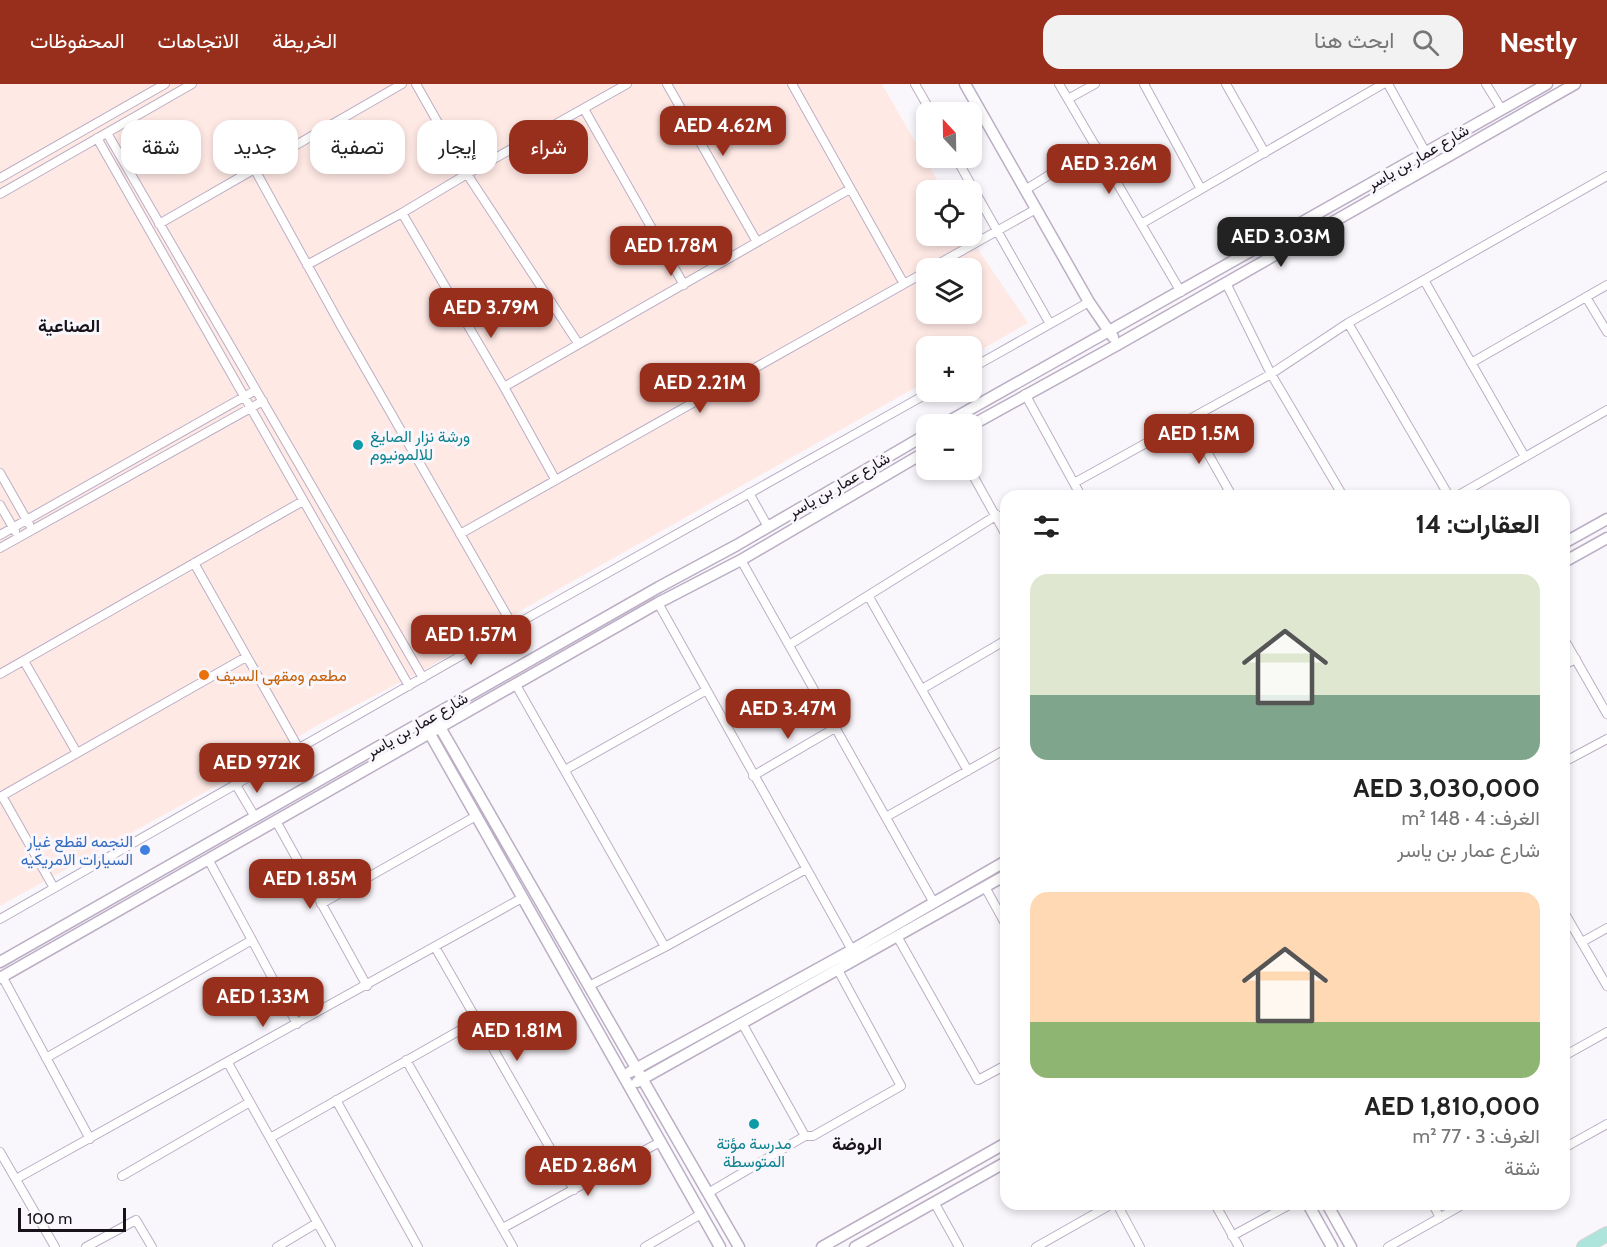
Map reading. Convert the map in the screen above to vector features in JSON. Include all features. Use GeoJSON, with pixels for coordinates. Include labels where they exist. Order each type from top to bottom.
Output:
{"type":"FeatureCollection","features":[{"type":"Feature","properties":{"kind":"main road"},"geometry":{"type":"LineString","coordinates":[[1584,1247],[1607,1234]]}},
{"type":"Feature","properties":{"kind":"street"},"geometry":{"type":"LineString","coordinates":[[0,178],[165,84]]}},
{"type":"Feature","properties":{"kind":"street"},"geometry":{"type":"LineString","coordinates":[[0,194],[192,84]]}},
{"type":"Feature","properties":{"kind":"street"},"geometry":{"type":"LineString","coordinates":[[298,145],[402,84]]}},
{"type":"Feature","properties":{"kind":"street"},"geometry":{"type":"LineString","coordinates":[[416,84],[436,120]]}},
{"type":"Feature","properties":{"kind":"street"},"geometry":{"type":"LineString","coordinates":[[497,157],[627,84]]}},
{"type":"Feature","properties":{"kind":"street"},"geometry":{"type":"LineString","coordinates":[[667,84],[757,243]]}},
{"type":"Feature","properties":{"kind":"street"},"geometry":{"type":"LineString","coordinates":[[792,84],[904,284]]}},
{"type":"Feature","properties":{"kind":"street"},"geometry":{"type":"LineString","coordinates":[[915,84],[925,102]]}},
{"type":"Feature","properties":{"kind":"street"},"geometry":{"type":"LineString","coordinates":[[965,84],[1089,302],[1117,345]]}},
{"type":"Feature","properties":{"kind":"street"},"geometry":{"type":"LineString","coordinates":[[1059,84],[1181,292]]}},
{"type":"Feature","properties":{"kind":"street"},"geometry":{"type":"LineString","coordinates":[[1068,99],[1095,84]]}},
{"type":"Feature","properties":{"kind":"street"},"geometry":{"type":"LineString","coordinates":[[1144,84],[1201,189]]}},
{"type":"Feature","properties":{"kind":"street"},"geometry":{"type":"LineString","coordinates":[[1226,84],[1265,153]]}},
{"type":"Feature","properties":{"kind":"street"},"geometry":{"type":"LineString","coordinates":[[1141,224],[1383,84]]}},
{"type":"Feature","properties":{"kind":"street"},"geometry":{"type":"LineString","coordinates":[[1388,84],[1426,153]]}},
{"type":"Feature","properties":{"kind":"street"},"geometry":{"type":"LineString","coordinates":[[1486,84],[1502,110]]}},
{"type":"Feature","properties":{"kind":"street","name":"شارع عمار بن ياسر"},"geometry":{"type":"LineString","coordinates":[[962,414],[1547,84]]}},
{"type":"Feature","properties":{"kind":"street","name":"شارع عمار بن ياسر"},"geometry":{"type":"LineString","coordinates":[[982,418],[1117,345],[1575,84]]}},
{"type":"Feature","properties":{"kind":"street"},"geometry":{"type":"LineString","coordinates":[[584,109],[684,285]]}},
{"type":"Feature","properties":{"kind":"street"},"geometry":{"type":"LineString","coordinates":[[97,138],[100,121]]}},
{"type":"Feature","properties":{"kind":"street"},"geometry":{"type":"LineString","coordinates":[[85,130],[97,138],[409,686]]}},
{"type":"Feature","properties":{"kind":"street"},"geometry":{"type":"LineString","coordinates":[[106,133],[423,678]]}},
{"type":"Feature","properties":{"kind":"street"},"geometry":{"type":"LineString","coordinates":[[1025,190],[1096,146]]}},
{"type":"Feature","properties":{"kind":"street"},"geometry":{"type":"LineString","coordinates":[[962,168],[1050,324]]}},
{"type":"Feature","properties":{"kind":"street"},"geometry":{"type":"LineString","coordinates":[[159,224],[248,174]]}},
{"type":"Feature","properties":{"kind":"street"},"geometry":{"type":"LineString","coordinates":[[257,174],[513,626]]}},
{"type":"Feature","properties":{"kind":"street"},"geometry":{"type":"LineString","coordinates":[[307,265],[467,174],[578,343]]}},
{"type":"Feature","properties":{"kind":"street"},"geometry":{"type":"LineString","coordinates":[[1074,483],[1271,374],[1348,323],[1607,176]]}},
{"type":"Feature","properties":{"kind":"street"},"geometry":{"type":"LineString","coordinates":[[504,387],[850,189]]}},
{"type":"Feature","properties":{"kind":"street"},"geometry":{"type":"LineString","coordinates":[[949,258],[1036,209]]}},
{"type":"Feature","properties":{"kind":"street"},"geometry":{"type":"LineString","coordinates":[[402,213],[504,387],[555,480]]}},
{"type":"Feature","properties":{"kind":"street"},"geometry":{"type":"LineString","coordinates":[[460,534],[916,277]]}},
{"type":"Feature","properties":{"kind":"street"},"geometry":{"type":"LineString","coordinates":[[1424,280],[1525,457]]}},
{"type":"Feature","properties":{"kind":"street"},"geometry":{"type":"LineString","coordinates":[[1226,283],[1271,374],[1339,490]]}},
{"type":"Feature","properties":{"kind":"street"},"geometry":{"type":"LineString","coordinates":[[1471,363],[1607,285]]}},
{"type":"Feature","properties":{"kind":"street"},"geometry":{"type":"LineString","coordinates":[[1586,297],[1607,332]]}},
{"type":"Feature","properties":{"kind":"street"},"geometry":{"type":"LineString","coordinates":[[982,362],[1089,302]]}},
{"type":"Feature","properties":{"kind":"street"},"geometry":{"type":"LineString","coordinates":[[1348,323],[1445,490]]}},
{"type":"Feature","properties":{"kind":"street"},"geometry":{"type":"LineString","coordinates":[[0,535],[256,390]]}},
{"type":"Feature","properties":{"kind":"street"},"geometry":{"type":"LineString","coordinates":[[1025,394],[1078,490]]}},
{"type":"Feature","properties":{"kind":"street"},"geometry":{"type":"LineString","coordinates":[[0,919],[513,626],[916,400]]}},
{"type":"Feature","properties":{"kind":"street"},"geometry":{"type":"LineString","coordinates":[[0,548],[263,401]]}},
{"type":"Feature","properties":{"kind":"street"},"geometry":{"type":"LineString","coordinates":[[1467,490],[1607,410]]}},
{"type":"Feature","properties":{"kind":"street"},"geometry":{"type":"LineString","coordinates":[[1189,420],[1229,490]]}},
{"type":"Feature","properties":{"kind":"street","name":"شارع عمار بن ياسر"},"geometry":{"type":"LineString","coordinates":[[0,962],[768,527],[916,440]]}},
{"type":"Feature","properties":{"kind":"street","name":"شارع عمار بن ياسر"},"geometry":{"type":"LineString","coordinates":[[1,977],[658,603],[741,560],[916,457]]}},
{"type":"Feature","properties":{"kind":"street"},"geometry":{"type":"LineString","coordinates":[[0,473],[32,529]]}},
{"type":"Feature","properties":{"kind":"street"},"geometry":{"type":"LineString","coordinates":[[976,480],[1000,522]]}},
{"type":"Feature","properties":{"kind":"street"},"geometry":{"type":"LineString","coordinates":[[749,493],[768,527]]}},
{"type":"Feature","properties":{"kind":"street"},"geometry":{"type":"LineString","coordinates":[[0,675],[303,501]]}},
{"type":"Feature","properties":{"kind":"street"},"geometry":{"type":"LineString","coordinates":[[0,505],[18,537]]}},
{"type":"Feature","properties":{"kind":"street"},"geometry":{"type":"LineString","coordinates":[[789,645],[997,515]]}},
{"type":"Feature","properties":{"kind":"street"},"geometry":{"type":"LineString","coordinates":[[1570,540],[1607,519]]}},
{"type":"Feature","properties":{"kind":"street"},"geometry":{"type":"LineString","coordinates":[[1570,559],[1607,538]]}},
{"type":"Feature","properties":{"kind":"street"},"geometry":{"type":"LineString","coordinates":[[741,560],[934,903]]}},
{"type":"Feature","properties":{"kind":"street"},"geometry":{"type":"LineString","coordinates":[[194,563],[299,749]]}},
{"type":"Feature","properties":{"kind":"street"},"geometry":{"type":"LineString","coordinates":[[869,597],[968,771]]}},
{"type":"Feature","properties":{"kind":"street"},"geometry":{"type":"LineString","coordinates":[[658,603],[705,691],[852,950]]}},
{"type":"Feature","properties":{"kind":"street"},"geometry":{"type":"LineString","coordinates":[[922,689],[1000,644]]}},
{"type":"Feature","properties":{"kind":"street"},"geometry":{"type":"LineString","coordinates":[[1570,649],[1607,714]]}},
{"type":"Feature","properties":{"kind":"street"},"geometry":{"type":"LineString","coordinates":[[54,888],[1,797],[246,657]]}},
{"type":"Feature","properties":{"kind":"street"},"geometry":{"type":"LineString","coordinates":[[1570,662],[1576,659]]}},
{"type":"Feature","properties":{"kind":"street"},"geometry":{"type":"LineString","coordinates":[[24,661],[77,753]]}},
{"type":"Feature","properties":{"kind":"street"},"geometry":{"type":"LineString","coordinates":[[516,685],[665,947]]}},
{"type":"Feature","properties":{"kind":"street"},"geometry":{"type":"LineString","coordinates":[[565,770],[705,691]]}},
{"type":"Feature","properties":{"kind":"street"},"geometry":{"type":"LineString","coordinates":[[433,715],[739,1247]]}},
{"type":"Feature","properties":{"kind":"street"},"geometry":{"type":"LineString","coordinates":[[423,722],[720,1247]]}},
{"type":"Feature","properties":{"kind":"street"},"geometry":{"type":"LineString","coordinates":[[753,776],[836,728]]}},
{"type":"Feature","properties":{"kind":"street"},"geometry":{"type":"LineString","coordinates":[[1570,759],[1607,739]]}},
{"type":"Feature","properties":{"kind":"street"},"geometry":{"type":"LineString","coordinates":[[886,817],[1000,752]]}},
{"type":"Feature","properties":{"kind":"street"},"geometry":{"type":"LineString","coordinates":[[236,785],[255,817]]}},
{"type":"Feature","properties":{"kind":"street"},"geometry":{"type":"LineString","coordinates":[[321,904],[476,816]]}},
{"type":"Feature","properties":{"kind":"street"},"geometry":{"type":"LineString","coordinates":[[276,821],[367,986]]}},
{"type":"Feature","properties":{"kind":"street"},"geometry":{"type":"LineString","coordinates":[[208,859],[297,1024]]}},
{"type":"Feature","properties":{"kind":"street"},"geometry":{"type":"LineString","coordinates":[[623,1076],[852,950],[1000,864]]}},
{"type":"Feature","properties":{"kind":"street"},"geometry":{"type":"LineString","coordinates":[[589,986],[806,869]]}},
{"type":"Feature","properties":{"kind":"street"},"geometry":{"type":"LineString","coordinates":[[629,1087],[1000,878]]}},
{"type":"Feature","properties":{"kind":"street"},"geometry":{"type":"LineString","coordinates":[[985,887],[1000,914]]}},
{"type":"Feature","properties":{"kind":"street"},"geometry":{"type":"LineString","coordinates":[[16,1179],[522,898]]}},
{"type":"Feature","properties":{"kind":"street"},"geometry":{"type":"LineString","coordinates":[[1570,922],[1607,986]]}},
{"type":"Feature","properties":{"kind":"street"},"geometry":{"type":"LineString","coordinates":[[1582,942],[1607,928]]}},
{"type":"Feature","properties":{"kind":"street"},"geometry":{"type":"LineString","coordinates":[[897,936],[978,1080],[1000,1068]]}},
{"type":"Feature","properties":{"kind":"street"},"geometry":{"type":"LineString","coordinates":[[46,1058],[252,940]]}},
{"type":"Feature","properties":{"kind":"street"},"geometry":{"type":"LineString","coordinates":[[435,947],[574,1190]]}},
{"type":"Feature","properties":{"kind":"street"},"geometry":{"type":"LineString","coordinates":[[708,1193],[805,1136],[813,1136],[902,1086],[838,969]]}},
{"type":"Feature","properties":{"kind":"street"},"geometry":{"type":"LineString","coordinates":[[1,977],[90,1139]]}},
{"type":"Feature","properties":{"kind":"street"},"geometry":{"type":"LineString","coordinates":[[270,1138],[478,1020]]}},
{"type":"Feature","properties":{"kind":"street"},"geometry":{"type":"LineString","coordinates":[[742,1023],[805,1136]]}},
{"type":"Feature","properties":{"kind":"street"},"geometry":{"type":"LineString","coordinates":[[1570,1053],[1607,1032]]}},
{"type":"Feature","properties":{"kind":"street"},"geometry":{"type":"LineString","coordinates":[[406,1060],[513,1247]]}},
{"type":"Feature","properties":{"kind":"street"},"geometry":{"type":"LineString","coordinates":[[228,1063],[331,1247]]}},
{"type":"Feature","properties":{"kind":"street"},"geometry":{"type":"LineString","coordinates":[[336,1100],[418,1247]]}},
{"type":"Feature","properties":{"kind":"street"},"geometry":{"type":"LineString","coordinates":[[122,1176],[250,1102]]}},
{"type":"Feature","properties":{"kind":"street"},"geometry":{"type":"LineString","coordinates":[[1570,1145],[1607,1124]]}},
{"type":"Feature","properties":{"kind":"street"},"geometry":{"type":"LineString","coordinates":[[503,1228],[660,1142]]}},
{"type":"Feature","properties":{"kind":"street"},"geometry":{"type":"LineString","coordinates":[[822,1247],[1000,1146]]}},
{"type":"Feature","properties":{"kind":"street"},"geometry":{"type":"LineString","coordinates":[[0,1152],[55,1247]]}},
{"type":"Feature","properties":{"kind":"street"},"geometry":{"type":"LineString","coordinates":[[855,1247],[1000,1165]]}},
{"type":"Feature","properties":{"kind":"street"},"geometry":{"type":"LineString","coordinates":[[934,1203],[959,1247]]}},
{"type":"Feature","properties":{"kind":"street"},"geometry":{"type":"LineString","coordinates":[[1042,1246],[1104,1210]]}},
{"type":"Feature","properties":{"kind":"street"},"geometry":{"type":"LineString","coordinates":[[1118,1210],[1140,1247]]}},
{"type":"Feature","properties":{"kind":"street"},"geometry":{"type":"LineString","coordinates":[[1218,1210],[1239,1247]]}},
{"type":"Feature","properties":{"kind":"street"},"geometry":{"type":"LineString","coordinates":[[1232,1236],[1280,1210]]}},
{"type":"Feature","properties":{"kind":"street"},"geometry":{"type":"LineString","coordinates":[[1311,1210],[1332,1247]]}},
{"type":"Feature","properties":{"kind":"street"},"geometry":{"type":"LineString","coordinates":[[1330,1210],[1351,1247]]}},
{"type":"Feature","properties":{"kind":"street"},"geometry":{"type":"LineString","coordinates":[[1436,1210],[1440,1218]]}},
{"type":"Feature","properties":{"kind":"street"},"geometry":{"type":"LineString","coordinates":[[1388,1247],[1454,1210]]}},
{"type":"Feature","properties":{"kind":"street"},"geometry":{"type":"LineString","coordinates":[[645,1247],[701,1214]]}},
{"type":"Feature","properties":{"kind":"street"},"geometry":{"type":"LineString","coordinates":[[86,1247],[136,1220],[152,1247]]}},
{"type":"Feature","properties":{"kind":"street"},"geometry":{"type":"LineString","coordinates":[[277,1247],[317,1223]]}},
{"type":"Feature","properties":{"kind":"shaded area"},"geometry":{"type":"Polygon","coordinates":[[[0,84],[882,84],[916,143],[916,168],[930,168],[937,180],[916,180],[916,246],[976,246],[1028,323],[982,349],[982,336],[916,336],[916,387],[527,607],[426,669],[318,725],[223,782],[0,906],[0,84]]]}},
{"type":"Feature","properties":{"kind":"place","name":"ورشة نزار الصايغ للالمونيوم"},"geometry":{"type":"Point","coordinates":[358,445]}},
{"type":"Feature","properties":{"kind":"place","name":"مطعم ومقهى السيف"},"geometry":{"type":"Point","coordinates":[204,675]}},
{"type":"Feature","properties":{"kind":"place","name":"النجمه لقطع غيار السيارات الامريكيه"},"geometry":{"type":"Point","coordinates":[145,850]}},
{"type":"Feature","properties":{"kind":"place","name":"مدرسة مؤتة المتوسطة"},"geometry":{"type":"Point","coordinates":[754,1124]}},
{"type":"Feature","properties":{"kind":"district","name":"الصناعية"},"geometry":{"type":"Point","coordinates":[69,326]}},
{"type":"Feature","properties":{"kind":"district","name":"الروضة"},"geometry":{"type":"Point","coordinates":[857,1144]}}]}
